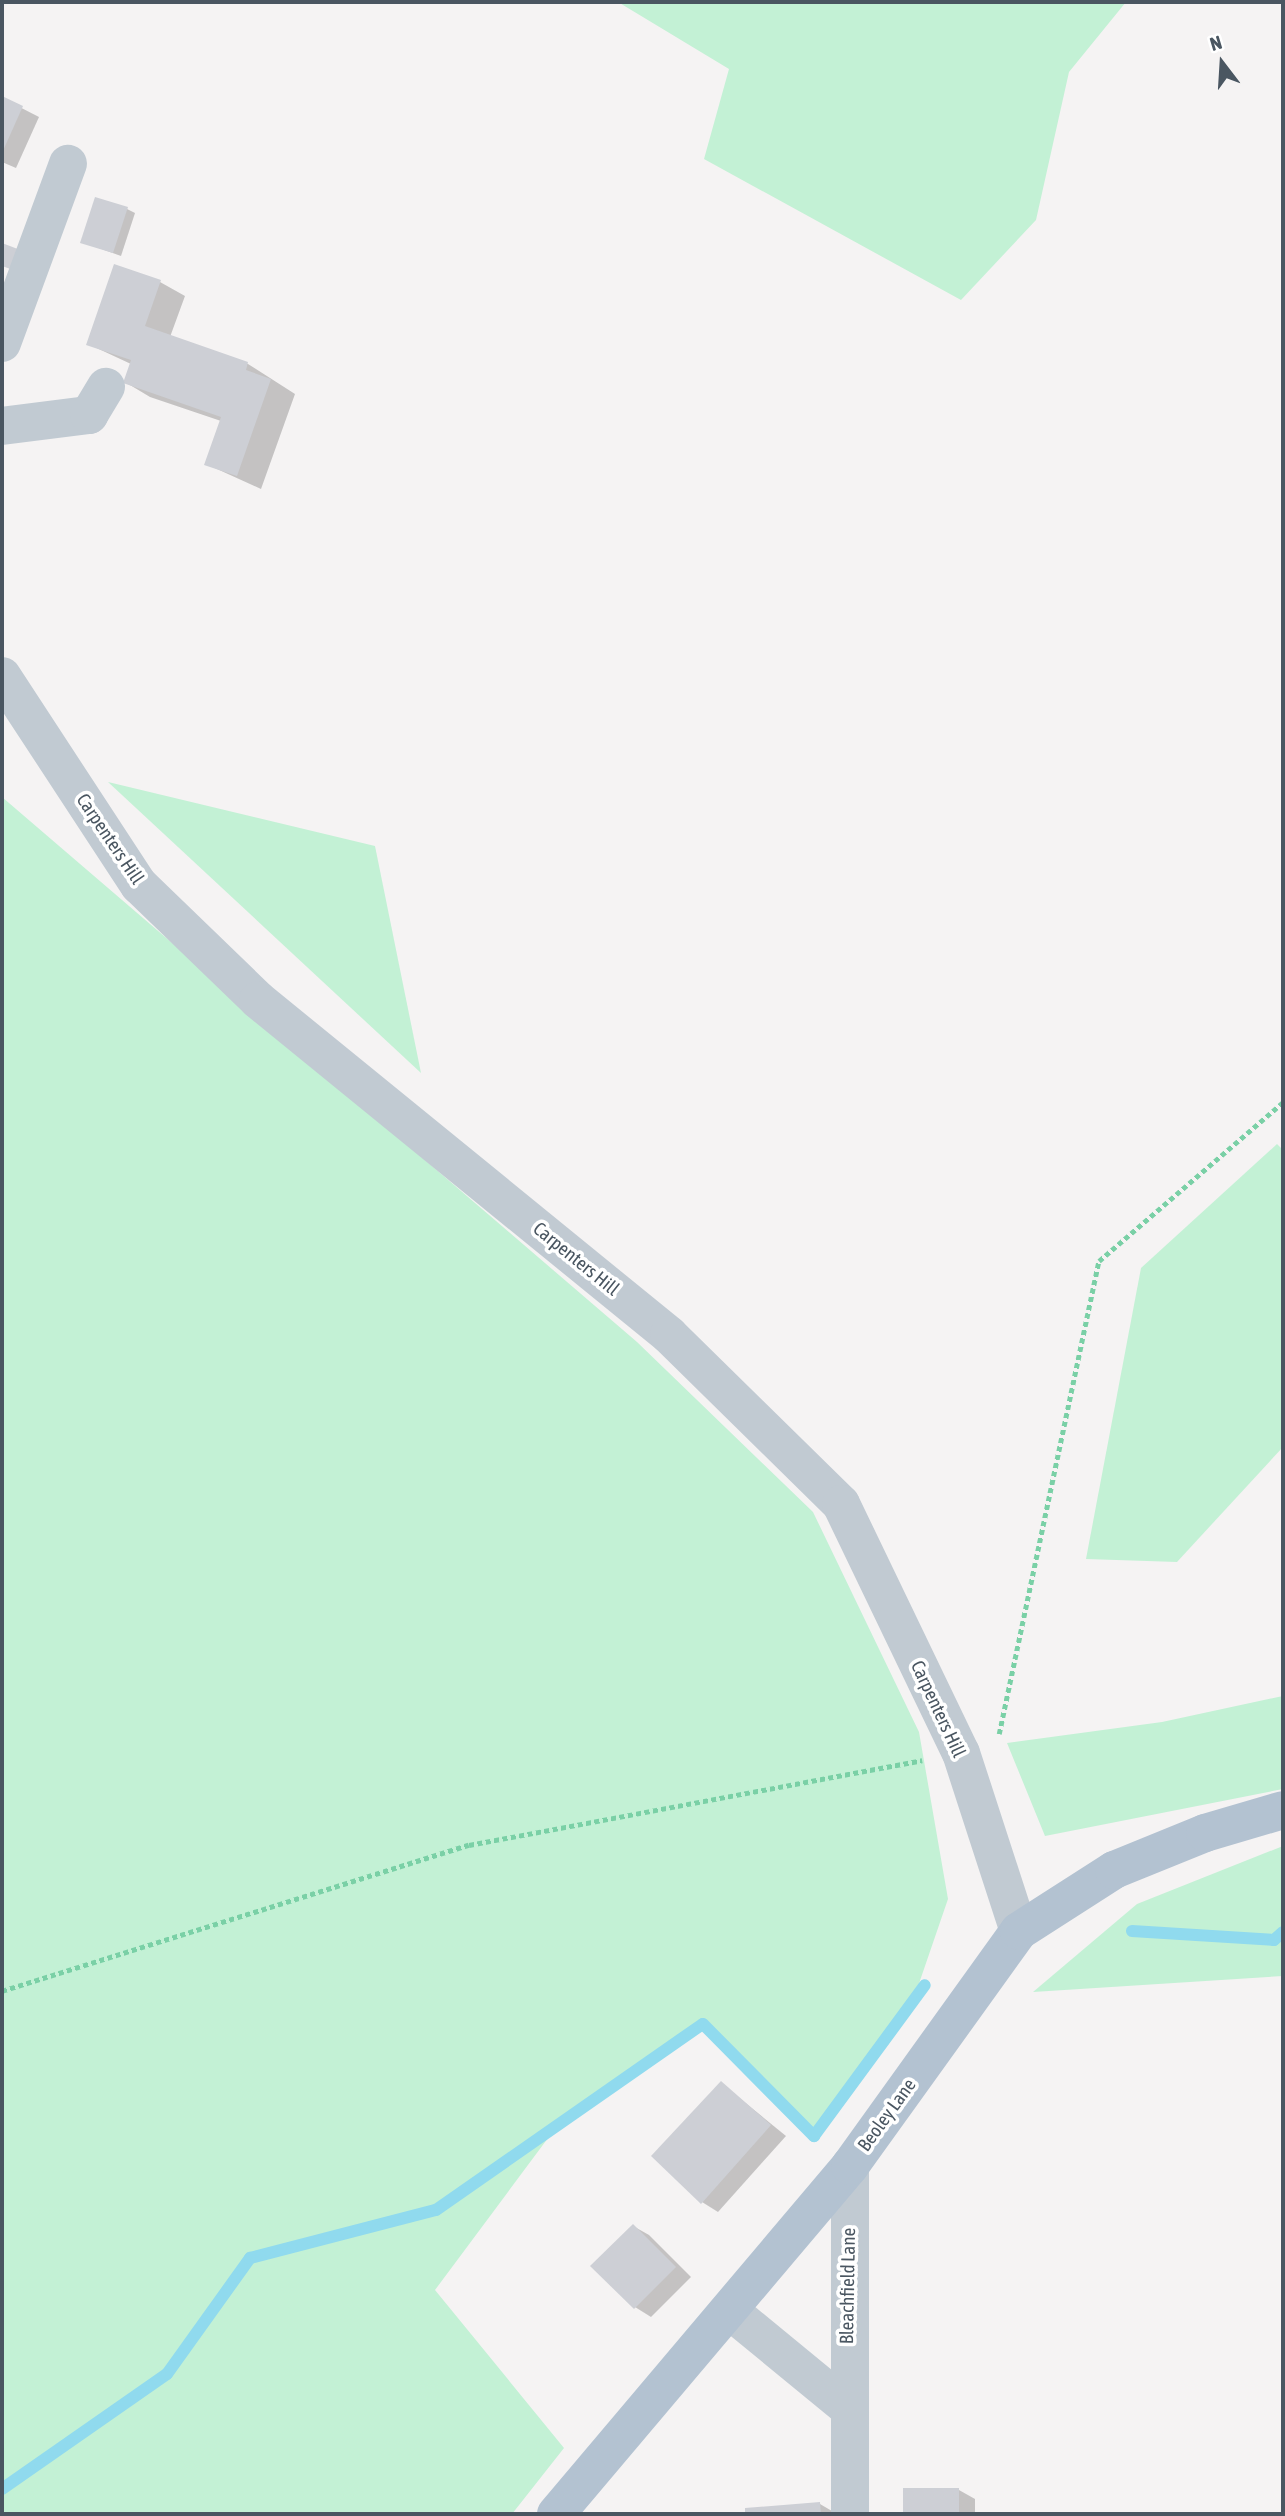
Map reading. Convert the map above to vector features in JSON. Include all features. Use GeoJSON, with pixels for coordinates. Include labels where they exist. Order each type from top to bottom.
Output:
{"type":"FeatureCollection","features":[{"type":"Feature","properties":{"kind":"main road","name":"Beoley Lane"},"geometry":{"type":"LineString","coordinates":[[556,2514],[850,2166],[1019,1931],[1114,1870],[1205,1833],[1283,1810]]}},
{"type":"Feature","properties":{"kind":"street"},"geometry":{"type":"LineString","coordinates":[[2,343],[68,164]]}},
{"type":"Feature","properties":{"kind":"street"},"geometry":{"type":"LineString","coordinates":[[2,426],[89,415],[106,387]]}},
{"type":"Feature","properties":{"kind":"street","name":"Carpenters Hill"},"geometry":{"type":"LineString","coordinates":[[2,676],[139,885],[258,1000],[669,1335],[841,1504],[961,1753],[1019,1931]]}},
{"type":"Feature","properties":{"kind":"street","name":"Bleachfield Lane"},"geometry":{"type":"LineString","coordinates":[[850,2166],[846,2406],[850,2514]]}},
{"type":"Feature","properties":{"kind":"street"},"geometry":{"type":"LineString","coordinates":[[729,2310],[846,2406]]}},
{"type":"Feature","properties":{"kind":"path"},"geometry":{"type":"LineString","coordinates":[[997,1743],[1099,1261],[1283,1102]]}},
{"type":"Feature","properties":{"kind":"path"},"geometry":{"type":"LineString","coordinates":[[2,1991],[469,1845],[961,1753]]}},
{"type":"Feature","properties":{"kind":"green space"},"geometry":{"type":"Polygon","coordinates":[[[618,2],[1126,2],[1069,72],[1036,220],[961,300],[704,159],[729,69],[618,2]]]}},
{"type":"Feature","properties":{"kind":"green space"},"geometry":{"type":"Polygon","coordinates":[[[108,782],[375,846],[421,1073],[108,782]]]}},
{"type":"Feature","properties":{"kind":"green space"},"geometry":{"type":"Polygon","coordinates":[[[2,797],[637,1342],[813,1512],[919,1732],[948,1899],[913,2001],[814,2136],[703,2025],[557,2126],[435,2290],[564,2448],[512,2514],[2,2514],[2,797]]]}},
{"type":"Feature","properties":{"kind":"green space"},"geometry":{"type":"Polygon","coordinates":[[[1277,1144],[1283,1150],[1283,1447],[1177,1562],[1086,1559],[1141,1268],[1277,1144]]]}},
{"type":"Feature","properties":{"kind":"green space"},"geometry":{"type":"Polygon","coordinates":[[[1283,1696],[1283,1789],[1045,1836],[1007,1743],[1162,1722],[1283,1696]]]}},
{"type":"Feature","properties":{"kind":"green space"},"geometry":{"type":"Polygon","coordinates":[[[1283,1846],[1283,1976],[1033,1992],[1137,1904],[1283,1846]]]}},
{"type":"Feature","properties":{"kind":"building"},"geometry":{"type":"Polygon","coordinates":[[[2,96],[23,106],[2,153],[2,96]]]}},
{"type":"Feature","properties":{"kind":"building"},"geometry":{"type":"Polygon","coordinates":[[[95,197],[128,207],[113,253],[80,243],[95,197]]]}},
{"type":"Feature","properties":{"kind":"building"},"geometry":{"type":"Polygon","coordinates":[[[2,243],[23,251],[16,271],[2,266],[2,243]]]}},
{"type":"Feature","properties":{"kind":"building"},"geometry":{"type":"Polygon","coordinates":[[[114,264],[161,280],[145,326],[248,362],[246,370],[271,379],[237,476],[204,465],[221,417],[123,383],[131,360],[86,345],[114,264]]]}},
{"type":"Feature","properties":{"kind":"building"},"geometry":{"type":"Polygon","coordinates":[[[721,2081],[771,2125],[701,2204],[651,2156],[721,2081]]]}},
{"type":"Feature","properties":{"kind":"building"},"geometry":{"type":"Polygon","coordinates":[[[633,2224],[676,2267],[634,2309],[590,2266],[633,2224]]]}},
{"type":"Feature","properties":{"kind":"building"},"geometry":{"type":"Polygon","coordinates":[[[903,2488],[959,2488],[959,2514],[903,2514],[903,2488]]]}},
{"type":"Feature","properties":{"kind":"building"},"geometry":{"type":"Polygon","coordinates":[[[820,2502],[821,2514],[745,2514],[745,2508],[820,2502]]]}},
{"type":"Feature","properties":{"kind":"waterway"},"geometry":{"type":"LineString","coordinates":[[1132,1931],[1274,1940],[1283,1932]]}},
{"type":"Feature","properties":{"kind":"waterway"},"geometry":{"type":"LineString","coordinates":[[2,2489],[167,2374],[250,2258],[436,2210],[703,2024],[814,2136],[925,1985]]}}]}
